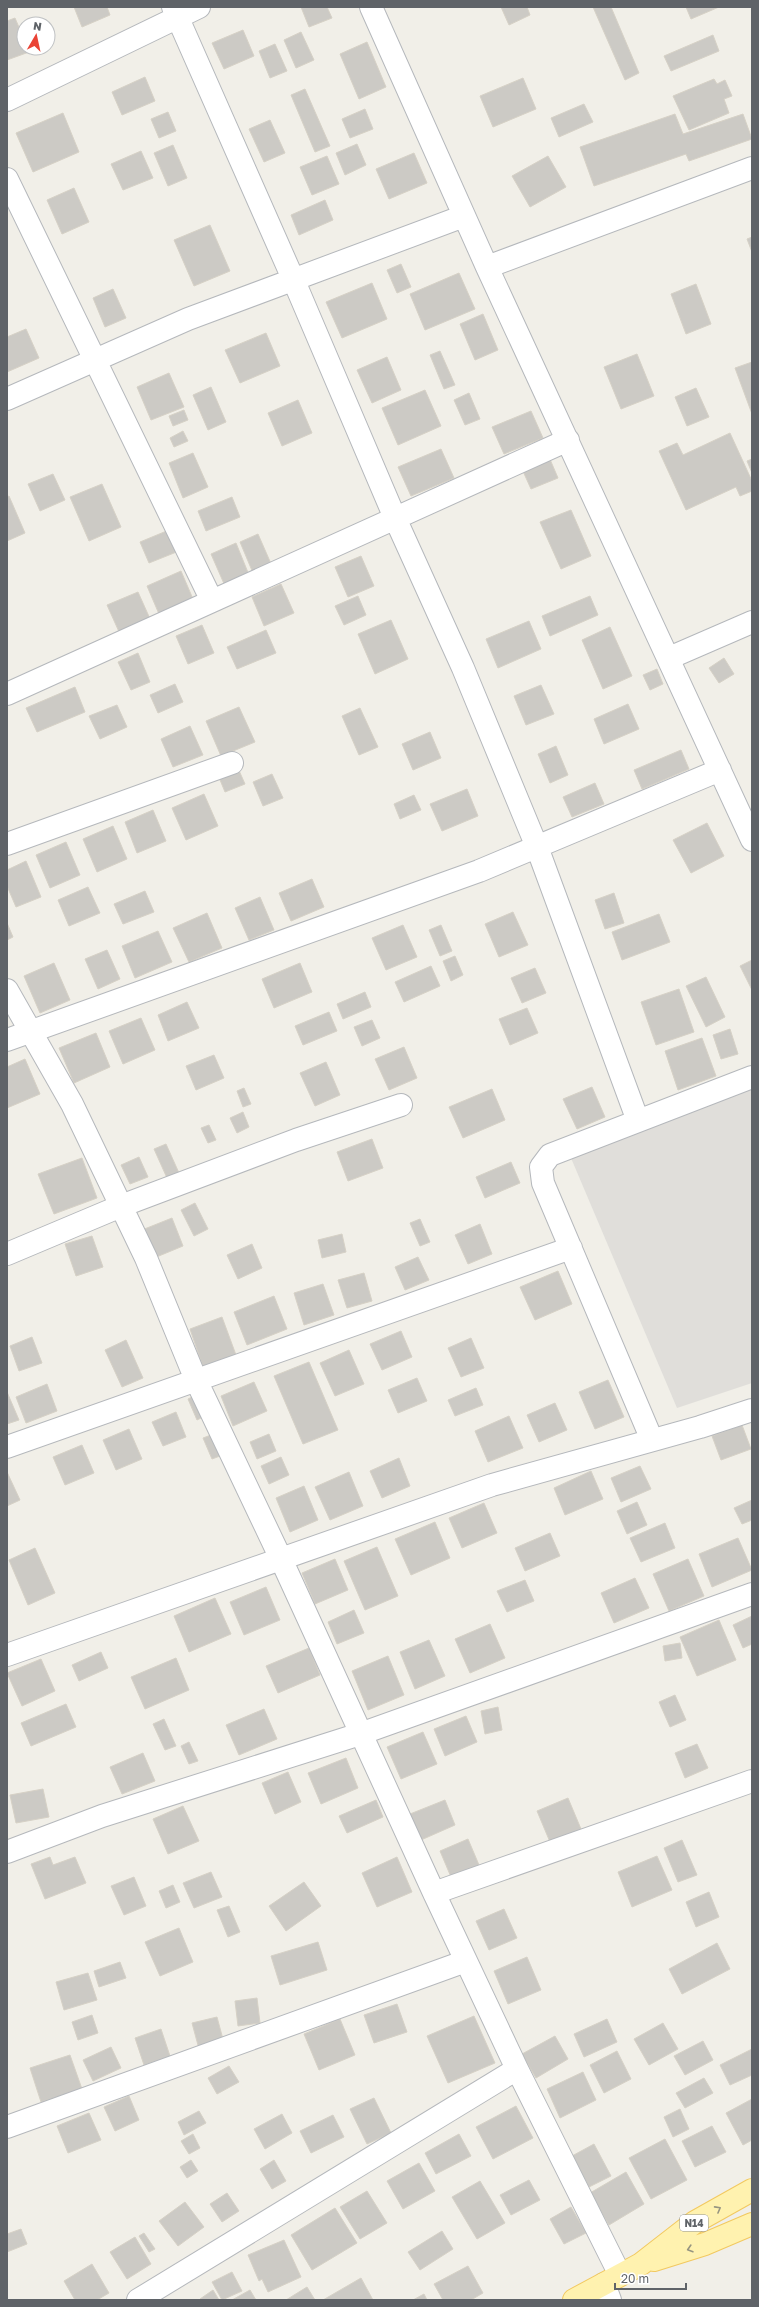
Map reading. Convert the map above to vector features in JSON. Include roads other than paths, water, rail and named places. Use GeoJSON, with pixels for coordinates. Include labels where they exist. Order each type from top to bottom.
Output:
{"type":"FeatureCollection","features":[{"type":"Feature","properties":{"kind":"main road","name":"N14"},"geometry":{"type":"LineString","coordinates":[[574,2300],[611,2286],[695,2222],[752,2190]]}},
{"type":"Feature","properties":{"kind":"main road","name":"N14"},"geometry":{"type":"LineString","coordinates":[[641,2264],[705,2244],[752,2224]]}},
{"type":"Feature","properties":{"kind":"street"},"geometry":{"type":"LineString","coordinates":[[7,100],[175,12],[199,7]]}},
{"type":"Feature","properties":{"kind":"street"},"geometry":{"type":"LineString","coordinates":[[370,7],[487,267],[752,840]]}},
{"type":"Feature","properties":{"kind":"street"},"geometry":{"type":"LineString","coordinates":[[175,12],[294,281],[395,518],[463,668],[537,847],[638,1121]]}},
{"type":"Feature","properties":{"kind":"street"},"geometry":{"type":"LineString","coordinates":[[487,267],[752,168]]}},
{"type":"Feature","properties":{"kind":"street"},"geometry":{"type":"LineString","coordinates":[[7,179],[96,359],[212,601]]}},
{"type":"Feature","properties":{"kind":"street"},"geometry":{"type":"LineString","coordinates":[[7,399],[188,319],[294,281],[464,216]]}},
{"type":"Feature","properties":{"kind":"street"},"geometry":{"type":"LineString","coordinates":[[7,694],[568,440]]}},
{"type":"Feature","properties":{"kind":"street"},"geometry":{"type":"LineString","coordinates":[[669,658],[752,622]]}},
{"type":"Feature","properties":{"kind":"street"},"geometry":{"type":"LineString","coordinates":[[7,844],[232,763]]}},
{"type":"Feature","properties":{"kind":"street"},"geometry":{"type":"LineString","coordinates":[[7,1040],[479,871],[720,770]]}},
{"type":"Feature","properties":{"kind":"street"},"geometry":{"type":"LineString","coordinates":[[7,990],[72,1104],[146,1258],[196,1380],[281,1559],[360,1734],[517,2069],[611,2286]]}},
{"type":"Feature","properties":{"kind":"street"},"geometry":{"type":"LineString","coordinates":[[652,1440],[543,1183],[541,1167],[550,1155],[752,1078]]}},
{"type":"Feature","properties":{"kind":"street"},"geometry":{"type":"LineString","coordinates":[[7,1254],[121,1206],[296,1140],[401,1105]]}},
{"type":"Feature","properties":{"kind":"street"},"geometry":{"type":"LineString","coordinates":[[7,1447],[571,1248]]}},
{"type":"Feature","properties":{"kind":"street"},"geometry":{"type":"LineString","coordinates":[[7,1655],[492,1485],[752,1410]]}},
{"type":"Feature","properties":{"kind":"street"},"geometry":{"type":"LineString","coordinates":[[7,1852],[102,1816],[360,1734],[752,1594]]}},
{"type":"Feature","properties":{"kind":"street"},"geometry":{"type":"LineString","coordinates":[[434,1893],[752,1781]]}},
{"type":"Feature","properties":{"kind":"street"},"geometry":{"type":"LineString","coordinates":[[7,2127],[466,1961]]}},
{"type":"Feature","properties":{"kind":"street"},"geometry":{"type":"LineString","coordinates":[[138,2300],[517,2069]]}}]}
